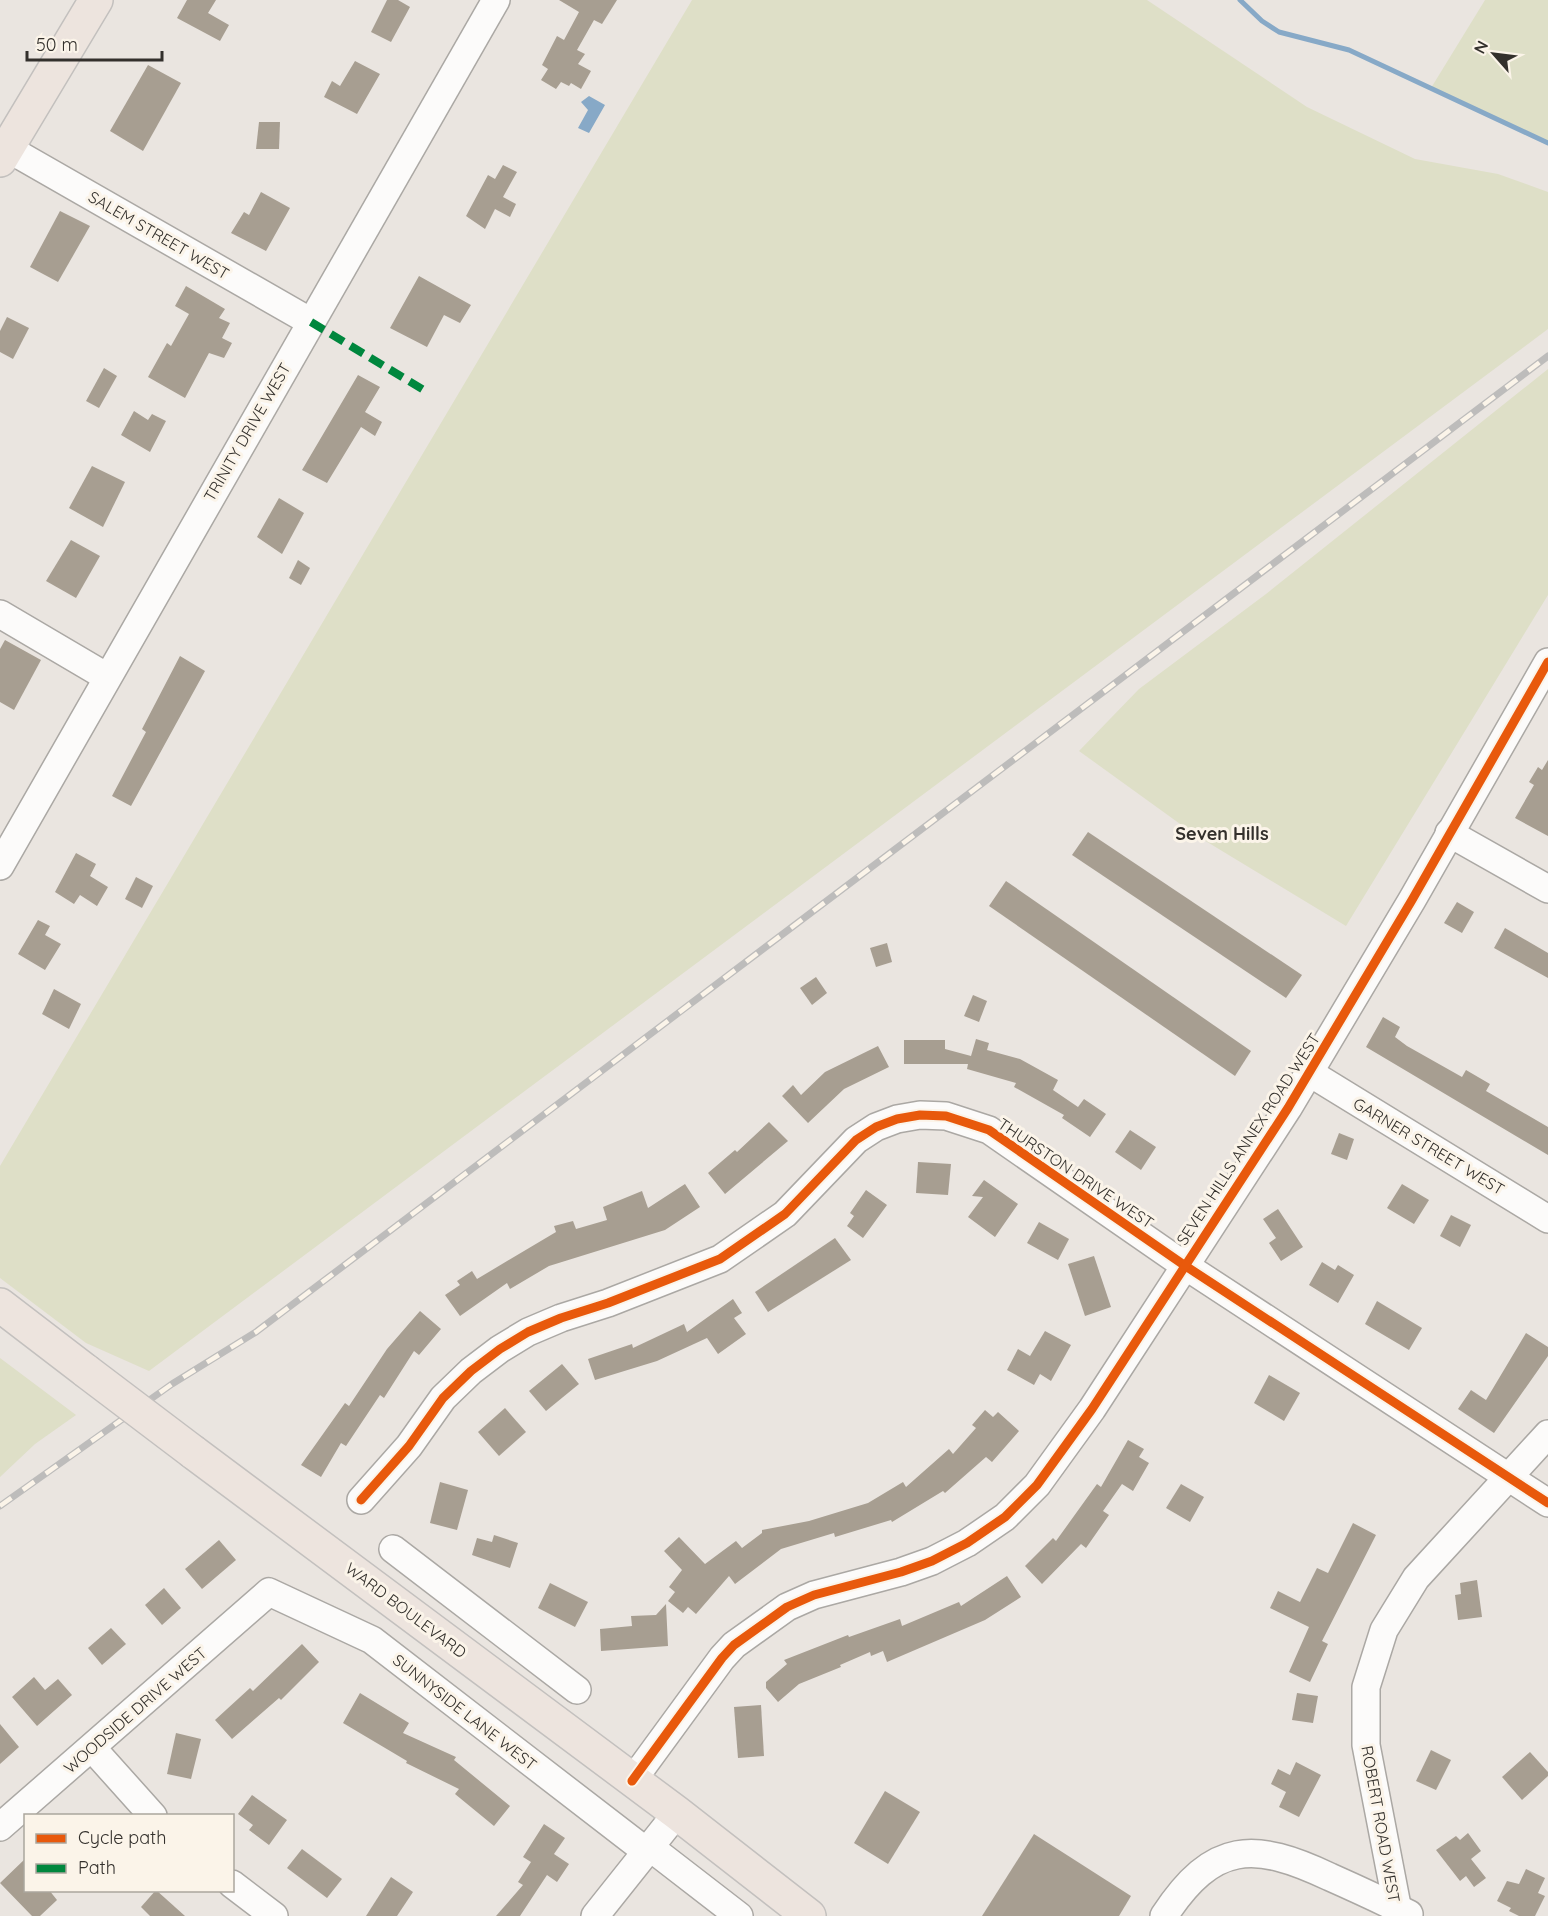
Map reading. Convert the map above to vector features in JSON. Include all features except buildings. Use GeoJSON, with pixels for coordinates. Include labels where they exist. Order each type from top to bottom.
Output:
{"type":"FeatureCollection","features":[{"type":"Feature","properties":{"kind":"main road"},"geometry":{"type":"LineString","coordinates":[[2,151],[96,0]]}},
{"type":"Feature","properties":{"kind":"main road","name":"WARD BOULEVARD"},"geometry":{"type":"LineString","coordinates":[[0,1305],[677,1814],[809,1916]]}},
{"type":"Feature","properties":{"kind":"street","name":"TRINITY DRIVE WEST"},"geometry":{"type":"LineString","coordinates":[[0,866],[496,0]]}},
{"type":"Feature","properties":{"kind":"street","name":"SALEM STREET WEST"},"geometry":{"type":"LineString","coordinates":[[2,151],[311,322]]}},
{"type":"Feature","properties":{"kind":"street"},"geometry":{"type":"LineString","coordinates":[[0,614],[107,677]]}},
{"type":"Feature","properties":{"kind":"street","name":"SEVEN HILLS ANNEX ROAD WEST"},"geometry":{"type":"LineString","coordinates":[[632,1781],[722,1658],[761,1624],[787,1607],[814,1594],[901,1572],[932,1561],[967,1543],[1005,1517],[1037,1485],[1078,1428],[1310,1073],[1548,662]]}},
{"type":"Feature","properties":{"kind":"street"},"geometry":{"type":"LineString","coordinates":[[1449,833],[1548,889]]}},
{"type":"Feature","properties":{"kind":"street","name":"GARNER STREET WEST"},"geometry":{"type":"LineString","coordinates":[[1310,1073],[1548,1219]]}},
{"type":"Feature","properties":{"kind":"street","name":"THURSTON DRIVE WEST"},"geometry":{"type":"LineString","coordinates":[[361,1500],[409,1446],[443,1398],[471,1371],[500,1349],[528,1332],[561,1318],[609,1304],[720,1258],[785,1214],[856,1140],[876,1127],[897,1119],[920,1115],[946,1116],[968,1121],[989,1131],[1184,1265],[1548,1503]]}},
{"type":"Feature","properties":{"kind":"street","name":"ROBERT ROAD WEST"},"geometry":{"type":"LineString","coordinates":[[1403,1913],[1366,1745],[1366,1687],[1384,1630],[1416,1578],[1548,1434]]}},
{"type":"Feature","properties":{"kind":"street"},"geometry":{"type":"LineString","coordinates":[[393,1549],[577,1690]]}},
{"type":"Feature","properties":{"kind":"street","name":"WOODSIDE DRIVE WEST"},"geometry":{"type":"LineString","coordinates":[[0,1827],[93,1749],[269,1592]]}},
{"type":"Feature","properties":{"kind":"street","name":"SUNNYSIDE LANE WEST"},"geometry":{"type":"LineString","coordinates":[[269,1592],[372,1640],[739,1916]]}},
{"type":"Feature","properties":{"kind":"street"},"geometry":{"type":"LineString","coordinates":[[485,1670],[508,1638]]}},
{"type":"Feature","properties":{"kind":"street"},"geometry":{"type":"LineString","coordinates":[[93,1749],[152,1814]]}},
{"type":"Feature","properties":{"kind":"street"},"geometry":{"type":"LineString","coordinates":[[595,1916],[677,1814]]}},
{"type":"Feature","properties":{"kind":"street"},"geometry":{"type":"LineString","coordinates":[[1164,1916],[1175,1899],[1202,1871],[1227,1857],[1252,1851],[1300,1863],[1403,1913]]}},
{"type":"Feature","properties":{"kind":"street"},"geometry":{"type":"LineString","coordinates":[[234,1886],[274,1916]]}},
{"type":"Feature","properties":{"kind":"green space"},"geometry":{"type":"Polygon","coordinates":[[[692,0],[1147,0],[1307,107],[1415,159],[1498,174],[1548,192],[1548,329],[149,1371],[86,1343],[0,1278],[0,1166],[692,0]]]}},
{"type":"Feature","properties":{"kind":"green space"},"geometry":{"type":"Polygon","coordinates":[[[1485,0],[1548,0],[1548,143],[1431,88],[1485,0]]]}},
{"type":"Feature","properties":{"kind":"green space"},"geometry":{"type":"Polygon","coordinates":[[[1548,369],[1548,595],[1346,926],[1194,834],[1079,751],[1139,689],[1266,594],[1548,369]]]}},
{"type":"Feature","properties":{"kind":"green space"},"geometry":{"type":"Polygon","coordinates":[[[0,1358],[76,1415],[35,1444],[0,1477],[0,1358]]]}},
{"type":"Feature","properties":{"kind":"water"},"geometry":{"type":"Polygon","coordinates":[[[589,96],[605,105],[589,133],[578,128],[588,110],[581,102],[589,96]]]}},
{"type":"Feature","properties":{"kind":"waterway"},"geometry":{"type":"LineString","coordinates":[[1240,0],[1262,21],[1279,32],[1349,50],[1548,143]]}},
{"type":"Feature","properties":{"kind":"railway"},"geometry":{"type":"LineString","coordinates":[[0,1506],[172,1384],[256,1332],[1548,356]]}},
{"type":"Feature","properties":{"kind":"marked path"},"geometry":{"type":"LineString","coordinates":[[311,322],[427,392]]}},
{"type":"Feature","properties":{"kind":"cycle path"},"geometry":{"type":"LineString","coordinates":[[632,1781],[734,1645],[787,1607],[814,1595],[901,1572],[932,1561],[967,1543],[1005,1517],[1037,1485],[1092,1409],[1288,1108],[1412,900],[1548,662]]}},
{"type":"Feature","properties":{"kind":"cycle path"},"geometry":{"type":"LineString","coordinates":[[361,1500],[409,1446],[443,1398],[471,1371],[500,1349],[528,1332],[561,1318],[608,1303],[720,1259],[785,1214],[856,1140],[876,1127],[897,1119],[920,1115],[946,1116],[989,1130],[1184,1265],[1548,1503]]}},
{"type":"Feature","properties":{"kind":"district","name":"Seven Hills"},"geometry":{"type":"Point","coordinates":[1222,833]}}]}
